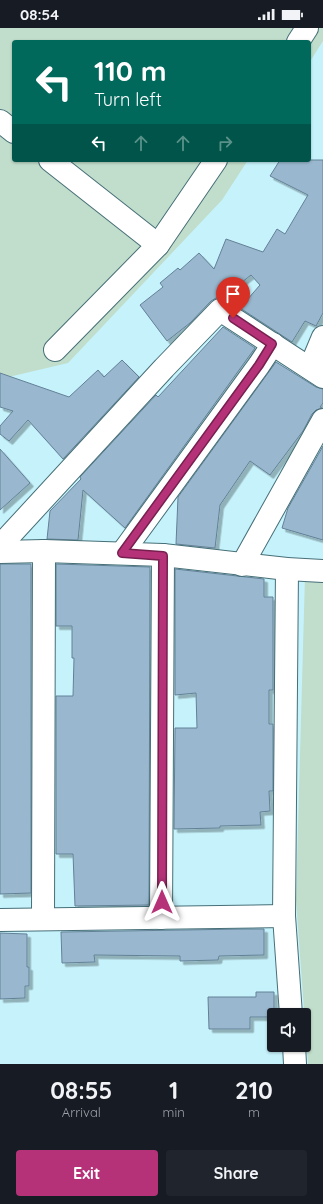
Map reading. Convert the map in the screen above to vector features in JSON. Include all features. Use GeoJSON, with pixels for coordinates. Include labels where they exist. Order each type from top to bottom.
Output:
{"type":"FeatureCollection","features":[{"type":"Feature","properties":{"kind":"street"},"geometry":{"type":"LineString","coordinates":[[299,40],[307,28]]}},
{"type":"Feature","properties":{"kind":"street"},"geometry":{"type":"LineString","coordinates":[[0,121],[12,130]]}},
{"type":"Feature","properties":{"kind":"street"},"geometry":{"type":"LineString","coordinates":[[53,162],[158,245]]}},
{"type":"Feature","properties":{"kind":"street"},"geometry":{"type":"LineString","coordinates":[[55,350],[158,245],[215,162]]}},
{"type":"Feature","properties":{"kind":"street"},"geometry":{"type":"LineString","coordinates":[[0,546],[164,368],[220,310],[317,372],[323,337]]}},
{"type":"Feature","properties":{"kind":"street"},"geometry":{"type":"LineString","coordinates":[[122,553],[259,365],[272,344]]}},
{"type":"Feature","properties":{"kind":"street"},"geometry":{"type":"LineString","coordinates":[[242,565],[323,420]]}},
{"type":"Feature","properties":{"kind":"street"},"geometry":{"type":"LineString","coordinates":[[43,919],[44,551]]}},
{"type":"Feature","properties":{"kind":"street"},"geometry":{"type":"LineString","coordinates":[[0,552],[44,551],[122,553],[242,565],[323,571]]}},
{"type":"Feature","properties":{"kind":"street"},"geometry":{"type":"LineString","coordinates":[[162,918],[163,556]]}},
{"type":"Feature","properties":{"kind":"street"},"geometry":{"type":"LineString","coordinates":[[287,569],[284,916],[291,1008]]}},
{"type":"Feature","properties":{"kind":"street"},"geometry":{"type":"LineString","coordinates":[[0,920],[284,916]]}},
{"type":"Feature","properties":{"kind":"street"},"geometry":{"type":"LineString","coordinates":[[294,1052],[295,1064]]}},
{"type":"Feature","properties":{"kind":"green space"},"geometry":{"type":"Polygon","coordinates":[[[0,28],[323,28],[323,41],[311,60],[311,40],[12,40],[12,162],[247,162],[222,200],[68,363],[0,379],[0,28]]]}},
{"type":"Feature","properties":{"kind":"green space"},"geometry":{"type":"Polygon","coordinates":[[[305,576],[323,577],[323,1064],[308,1064],[307,1052],[311,1052],[311,1008],[304,1008],[296,900],[305,576]]]}},
{"type":"Feature","properties":{"kind":"building"},"geometry":{"type":"Polygon","coordinates":[[[311,160],[323,160],[323,313],[316,326],[305,321],[292,342],[240,308],[260,285],[251,275],[222,298],[216,298],[211,301],[190,323],[167,341],[140,305],[163,287],[160,283],[178,268],[180,270],[199,253],[214,269],[226,239],[263,252],[277,229],[285,234],[308,195],[270,176],[279,162],[311,162],[311,160]]]}},
{"type":"Feature","properties":{"kind":"building"},"geometry":{"type":"Polygon","coordinates":[[[223,327],[255,348],[125,528],[83,490],[78,540],[47,539],[50,511],[81,479],[80,477],[156,395],[158,397],[223,327]]]}},
{"type":"Feature","properties":{"kind":"building"},"geometry":{"type":"Polygon","coordinates":[[[122,360],[139,377],[63,459],[28,420],[9,441],[0,434],[0,426],[13,411],[0,407],[0,373],[69,397],[98,370],[104,377],[122,360]]]}},
{"type":"Feature","properties":{"kind":"building"},"geometry":{"type":"Polygon","coordinates":[[[276,362],[316,387],[323,389],[323,403],[320,407],[322,408],[316,410],[312,414],[303,431],[270,475],[250,461],[220,505],[215,548],[176,544],[178,497],[276,362]]]}},
{"type":"Feature","properties":{"kind":"building"},"geometry":{"type":"Polygon","coordinates":[[[323,446],[323,540],[282,528],[288,508],[323,446]]]}},
{"type":"Feature","properties":{"kind":"building"},"geometry":{"type":"Polygon","coordinates":[[[0,449],[30,483],[0,510],[0,449]]]}},
{"type":"Feature","properties":{"kind":"building"},"geometry":{"type":"Polygon","coordinates":[[[0,564],[31,564],[31,893],[0,894],[0,564]]]}},
{"type":"Feature","properties":{"kind":"building"},"geometry":{"type":"Polygon","coordinates":[[[56,564],[150,567],[149,905],[75,906],[73,854],[56,854],[56,696],[73,696],[74,658],[72,658],[72,626],[56,626],[56,564]]]}},
{"type":"Feature","properties":{"kind":"building"},"geometry":{"type":"Polygon","coordinates":[[[175,569],[264,579],[264,597],[273,597],[273,690],[269,690],[269,724],[273,724],[273,791],[269,791],[270,811],[260,812],[261,825],[174,829],[175,728],[197,728],[196,693],[175,695],[175,569]]]}},
{"type":"Feature","properties":{"kind":"building"},"geometry":{"type":"Polygon","coordinates":[[[264,929],[264,955],[219,956],[218,960],[180,961],[180,956],[94,955],[95,962],[62,963],[61,932],[264,929]]]}},
{"type":"Feature","properties":{"kind":"building"},"geometry":{"type":"Polygon","coordinates":[[[0,933],[27,934],[27,967],[29,967],[29,986],[25,986],[25,998],[0,999],[0,933]]]}},
{"type":"Feature","properties":{"kind":"building"},"geometry":{"type":"Polygon","coordinates":[[[256,992],[274,992],[274,1008],[267,1008],[267,1017],[250,1017],[250,1029],[209,1029],[208,997],[256,997],[256,992]]]}},
{"type":"Feature","properties":{"kind":"route"},"geometry":{"type":"LineString","coordinates":[[162,902],[163,556],[122,553],[259,365],[272,344],[233,318]]}}]}
